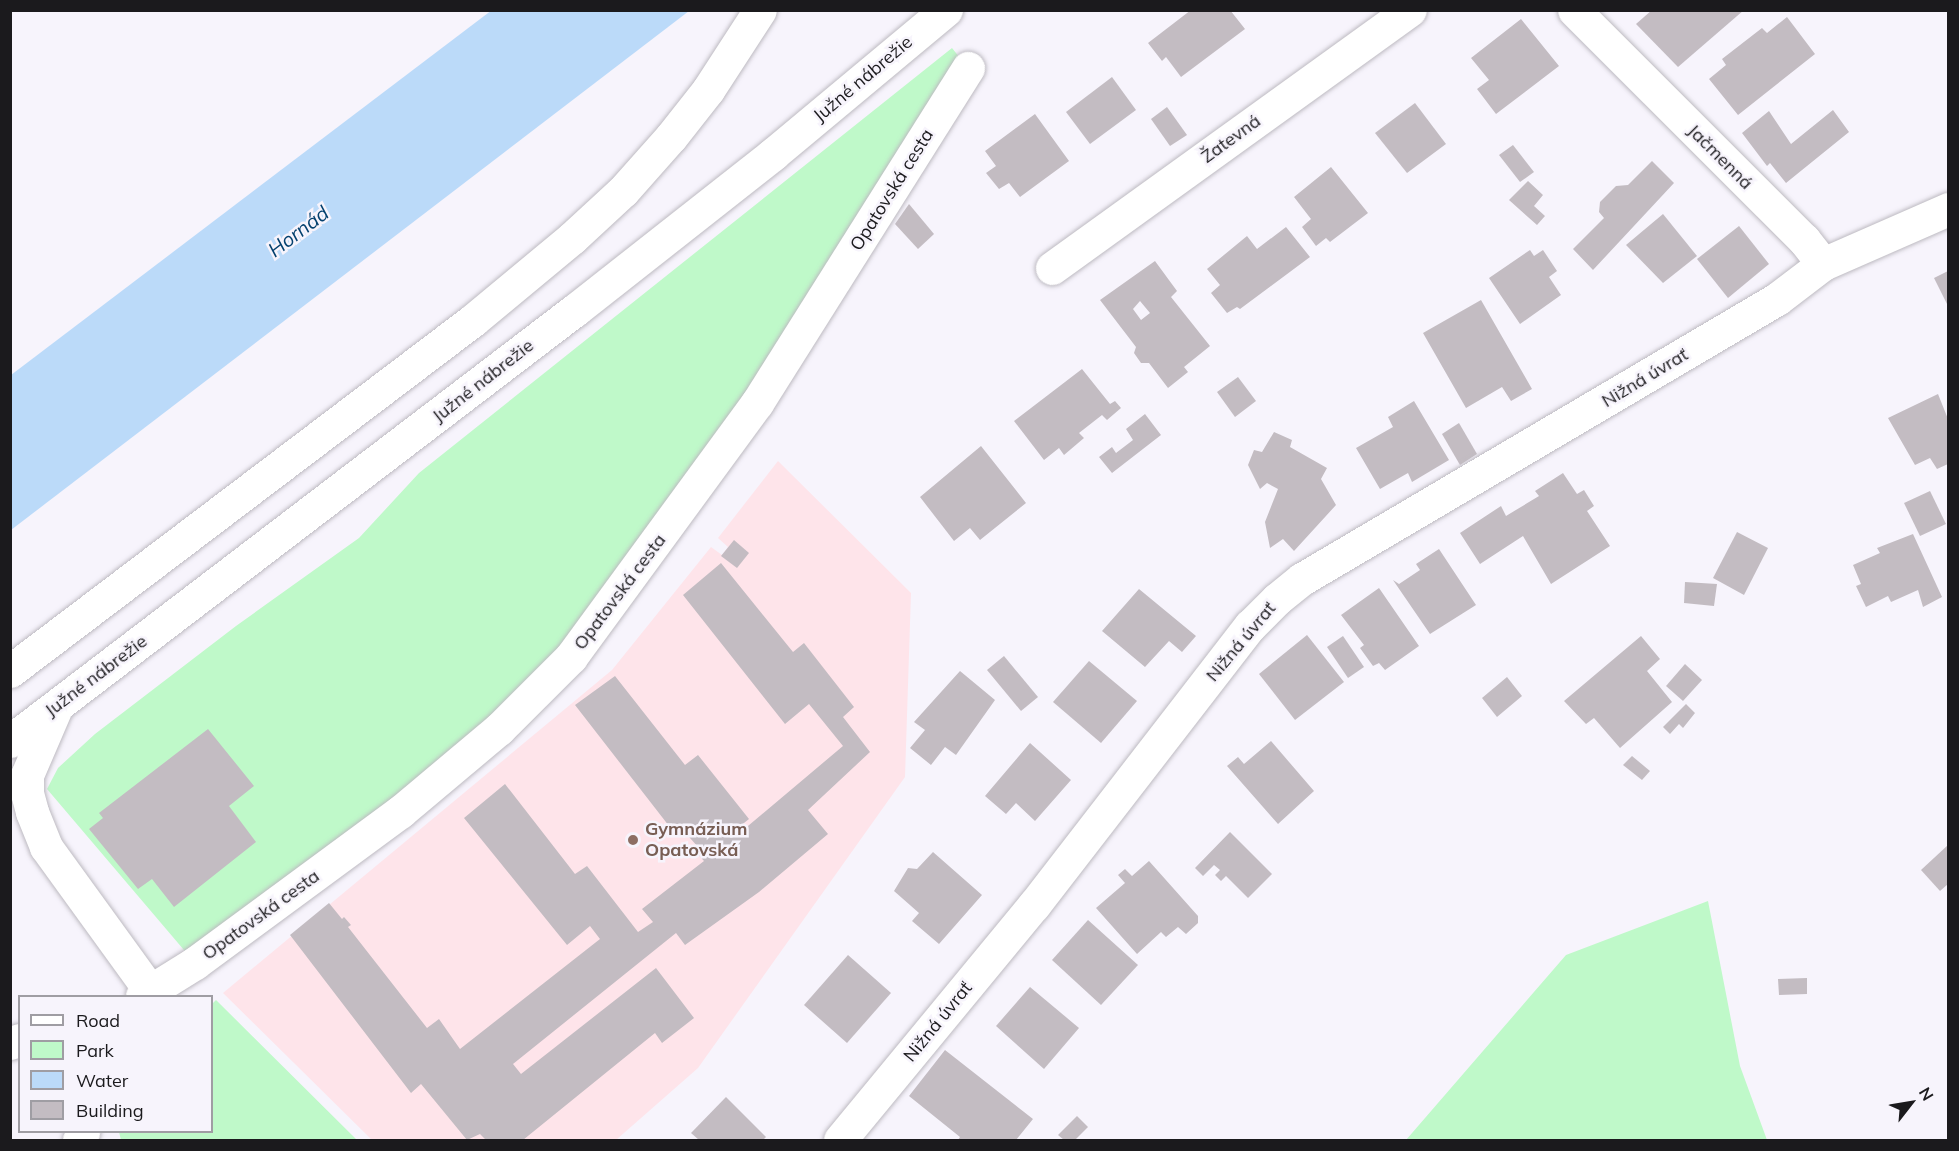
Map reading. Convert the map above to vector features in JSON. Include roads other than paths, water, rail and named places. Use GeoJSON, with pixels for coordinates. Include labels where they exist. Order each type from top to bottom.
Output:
{"type":"FeatureCollection","features":[{"type":"Feature","properties":{"kind":"main road"},"geometry":{"type":"LineString","coordinates":[[10,671],[472,321],[623,191],[708,90],[760,10]]}},
{"type":"Feature","properties":{"kind":"main road","name":"Južné nábrežie"},"geometry":{"type":"LineString","coordinates":[[10,741],[575,310],[773,154],[946,10]]}},
{"type":"Feature","properties":{"kind":"main road","name":"Žatevná"},"geometry":{"type":"LineString","coordinates":[[1052,268],[1410,10]]}},
{"type":"Feature","properties":{"kind":"main road","name":"Jačmenná"},"geometry":{"type":"LineString","coordinates":[[1574,10],[1796,231],[1823,264]]}},
{"type":"Feature","properties":{"kind":"main road","name":"Opatovská cesta"},"geometry":{"type":"LineString","coordinates":[[147,994],[400,812],[499,729],[571,657],[757,403],[968,68]]}},
{"type":"Feature","properties":{"kind":"main road"},"geometry":{"type":"LineString","coordinates":[[1823,264],[1948,209]]}},
{"type":"Feature","properties":{"kind":"main road","name":"Nižná úvrať"},"geometry":{"type":"LineString","coordinates":[[840,1140],[1034,905],[1250,626],[1278,599],[1302,579],[1777,299],[1823,264]]}},
{"type":"Feature","properties":{"kind":"main road"},"geometry":{"type":"LineString","coordinates":[[57,706],[27,775],[27,793],[46,847],[147,994]]}},
{"type":"Feature","properties":{"kind":"main road"},"geometry":{"type":"LineString","coordinates":[[10,826],[46,847]]}},
{"type":"Feature","properties":{"kind":"water","name":"Hornád"},"geometry":{"type":"Polygon","coordinates":[[[492,10],[689,11],[11,530],[11,375],[492,10]]]}},
{"type":"Feature","properties":{"kind":"place","name":"Gymnázium Opatovská"},"geometry":{"type":"Point","coordinates":[633,840]}}]}
